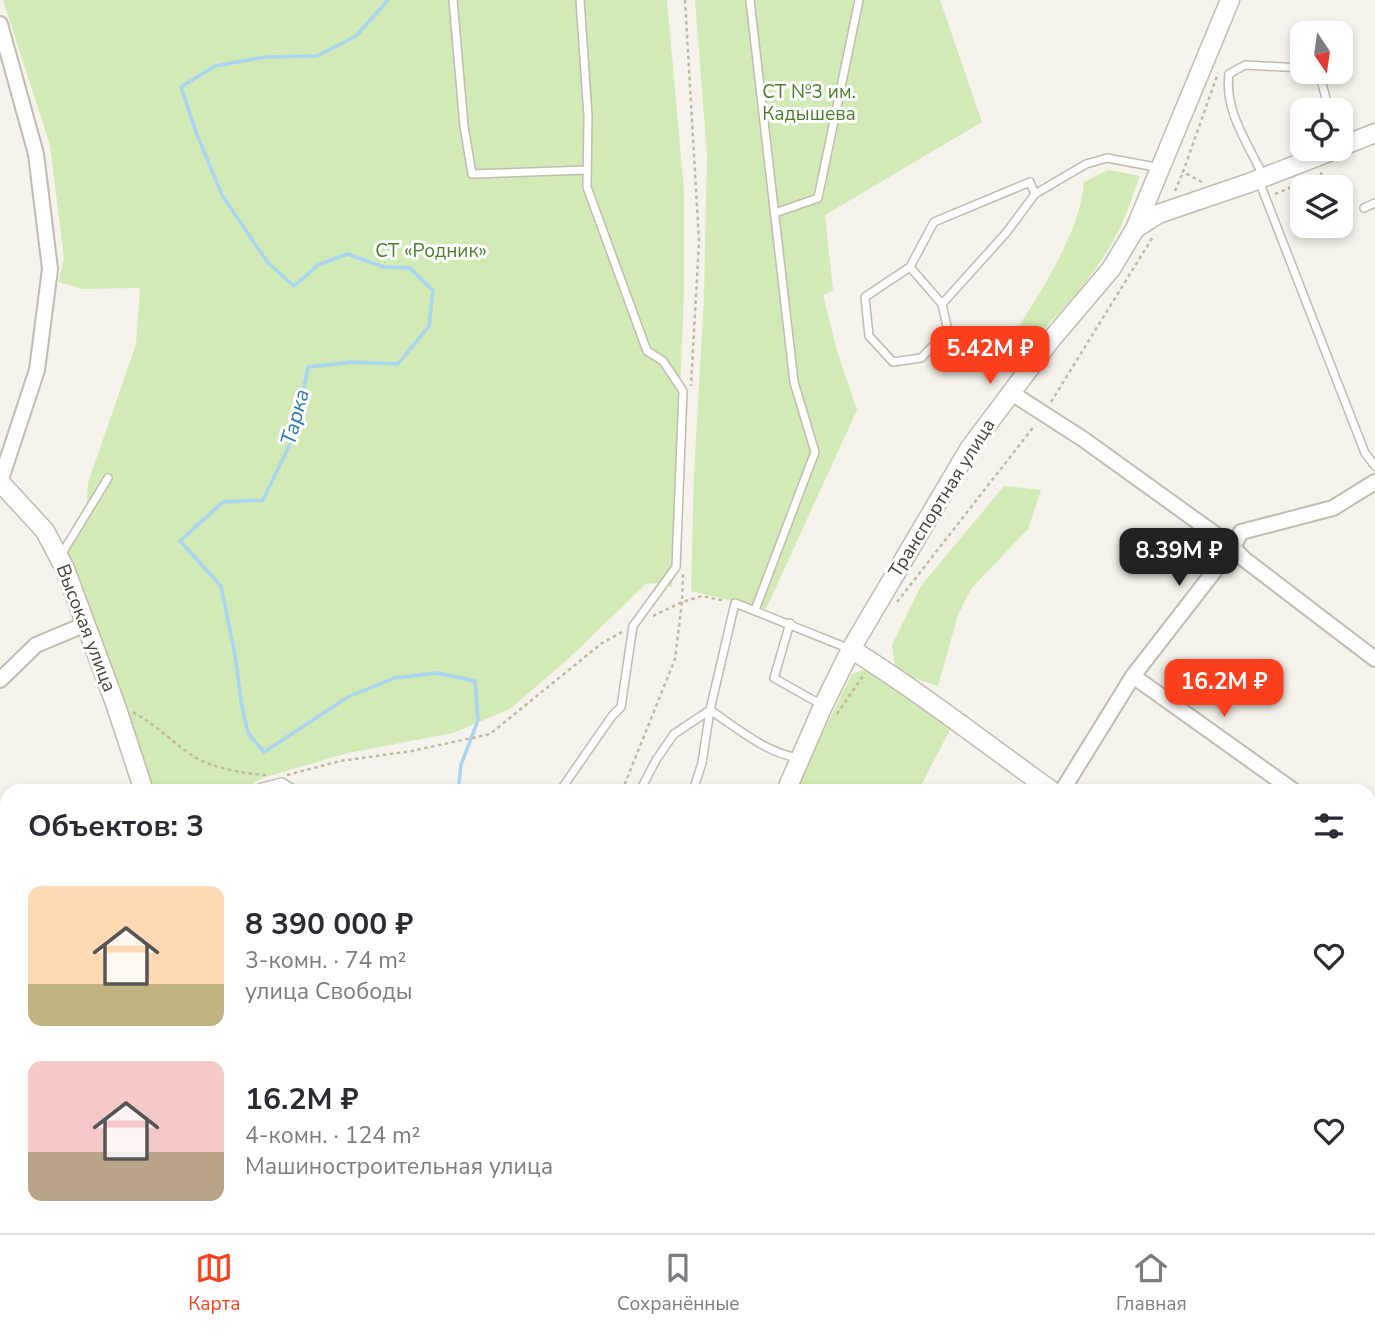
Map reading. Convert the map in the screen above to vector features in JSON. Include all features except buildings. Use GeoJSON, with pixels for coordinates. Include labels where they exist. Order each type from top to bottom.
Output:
{"type":"FeatureCollection","features":[{"type":"Feature","properties":{"kind":"street","name":"Транспортная улица"},"geometry":{"type":"LineString","coordinates":[[789,784],[851,649],[970,449],[1010,392],[1111,268],[1135,229],[1230,0]]}},
{"type":"Feature","properties":{"kind":"street"},"geometry":{"type":"LineString","coordinates":[[0,24],[36,155],[50,269],[37,370],[0,482]]}},
{"type":"Feature","properties":{"kind":"street","name":"Транспортная улица"},"geometry":{"type":"LineString","coordinates":[[1353,142],[1375,133]]}},
{"type":"Feature","properties":{"kind":"street","name":"Транспортная улица"},"geometry":{"type":"LineString","coordinates":[[1135,229],[1157,214],[1306,161]]}},
{"type":"Feature","properties":{"kind":"street"},"geometry":{"type":"LineString","coordinates":[[1010,392],[1044,413],[1233,547],[1244,559],[1375,659]]}},
{"type":"Feature","properties":{"kind":"street","name":"Высокая улица"},"geometry":{"type":"LineString","coordinates":[[0,482],[45,531],[59,558],[115,703],[142,784]]}},
{"type":"Feature","properties":{"kind":"street"},"geometry":{"type":"LineString","coordinates":[[1066,784],[1133,676],[1233,547],[1241,532],[1333,508],[1375,482]]}},
{"type":"Feature","properties":{"kind":"street"},"geometry":{"type":"LineString","coordinates":[[0,680],[36,645],[86,624]]}},
{"type":"Feature","properties":{"kind":"street"},"geometry":{"type":"LineString","coordinates":[[851,649],[908,685],[1042,784]]}},
{"type":"Feature","properties":{"kind":"street"},"geometry":{"type":"LineString","coordinates":[[1133,676],[1284,784]]}},
{"type":"Feature","properties":{"kind":"lane"},"geometry":{"type":"LineString","coordinates":[[453,0],[464,126],[472,174],[587,170]]}},
{"type":"Feature","properties":{"kind":"lane"},"geometry":{"type":"LineString","coordinates":[[566,784],[621,707],[633,626],[676,568],[683,391],[663,361],[647,351],[587,187],[588,116],[580,0]]}},
{"type":"Feature","properties":{"kind":"lane"},"geometry":{"type":"LineString","coordinates":[[750,0],[794,382],[815,453],[755,610]]}},
{"type":"Feature","properties":{"kind":"lane"},"geometry":{"type":"LineString","coordinates":[[775,212],[818,198],[859,0]]}},
{"type":"Feature","properties":{"kind":"lane"},"geometry":{"type":"LineString","coordinates":[[1290,67],[1245,65],[1229,74],[1227,89],[1230,104],[1365,453],[1375,466]]}},
{"type":"Feature","properties":{"kind":"lane"},"geometry":{"type":"LineString","coordinates":[[942,304],[1006,233],[1035,194],[1086,164],[1107,158],[1161,168]]}},
{"type":"Feature","properties":{"kind":"lane"},"geometry":{"type":"LineString","coordinates":[[910,267],[942,304],[948,331],[920,358],[893,362],[869,336],[865,297],[910,267],[934,222],[1030,182],[1035,194]]}},
{"type":"Feature","properties":{"kind":"lane"},"geometry":{"type":"LineString","coordinates":[[1364,208],[1375,203]]}},
{"type":"Feature","properties":{"kind":"lane"},"geometry":{"type":"LineString","coordinates":[[59,558],[108,478]]}},
{"type":"Feature","properties":{"kind":"lane"},"geometry":{"type":"LineString","coordinates":[[695,784],[702,764],[710,710],[735,603],[851,649]]}},
{"type":"Feature","properties":{"kind":"lane"},"geometry":{"type":"LineString","coordinates":[[790,623],[774,678],[823,706]]}},
{"type":"Feature","properties":{"kind":"lane"},"geometry":{"type":"LineString","coordinates":[[710,710],[766,746],[786,756],[800,758]]}},
{"type":"Feature","properties":{"kind":"lane"},"geometry":{"type":"LineString","coordinates":[[644,784],[674,734],[710,710]]}},
{"type":"Feature","properties":{"kind":"path"},"geometry":{"type":"LineString","coordinates":[[1221,192],[1183,172],[1222,63]]}},
{"type":"Feature","properties":{"kind":"path"},"geometry":{"type":"LineString","coordinates":[[1266,198],[1321,175],[1321,162]]}},
{"type":"Feature","properties":{"kind":"path"},"geometry":{"type":"LineString","coordinates":[[898,601],[1044,413],[1154,234]]}},
{"type":"Feature","properties":{"kind":"path"},"geometry":{"type":"LineString","coordinates":[[269,784],[280,777],[340,761],[412,751],[491,734],[602,643],[633,626],[682,602],[702,596],[735,603]]}},
{"type":"Feature","properties":{"kind":"path"},"geometry":{"type":"LineString","coordinates":[[115,703],[155,724],[198,759],[245,774],[268,776]]}},
{"type":"Feature","properties":{"kind":"green space","name":"СТ «Родник»"},"geometry":{"type":"Polygon","coordinates":[[[3,0],[667,0],[684,191],[684,293],[672,587],[658,583],[646,584],[566,661],[510,709],[453,733],[348,753],[262,778],[251,784],[149,784],[66,548],[86,515],[88,483],[136,344],[140,288],[83,289],[58,282],[64,258],[50,145],[3,0]]]}},
{"type":"Feature","properties":{"kind":"green space","name":"СТ №3 им. Кадышева"},"geometry":{"type":"Polygon","coordinates":[[[695,0],[940,0],[982,122],[825,215],[833,290],[823,295],[837,351],[857,410],[766,609],[691,591],[694,474],[704,296],[707,155],[695,0]]]}},
{"type":"Feature","properties":{"kind":"green space"},"geometry":{"type":"Polygon","coordinates":[[[1108,170],[1140,176],[1108,250],[1079,290],[1043,330],[1024,348],[988,374],[1032,306],[1060,256],[1072,231],[1084,182],[1108,170]]]}},
{"type":"Feature","properties":{"kind":"green space"},"geometry":{"type":"Polygon","coordinates":[[[1004,486],[1041,490],[1028,529],[971,589],[958,615],[938,686],[896,672],[892,645],[921,586],[1004,486]]]}},
{"type":"Feature","properties":{"kind":"green space"},"geometry":{"type":"Polygon","coordinates":[[[869,668],[950,730],[922,784],[797,784],[852,674],[869,668]]]}},
{"type":"Feature","properties":{"kind":"waterway","name":"Тарка"},"geometry":{"type":"LineString","coordinates":[[388,0],[356,36],[317,56],[265,57],[215,66],[181,87],[222,195],[268,263],[294,286],[318,265],[347,254],[384,267],[410,268],[433,291],[429,326],[398,364],[353,362],[308,367],[295,434],[263,500],[223,502],[180,541],[221,586],[248,733],[264,752],[348,697],[394,678],[437,673],[475,681],[478,720],[461,765],[459,784]]}}]}
